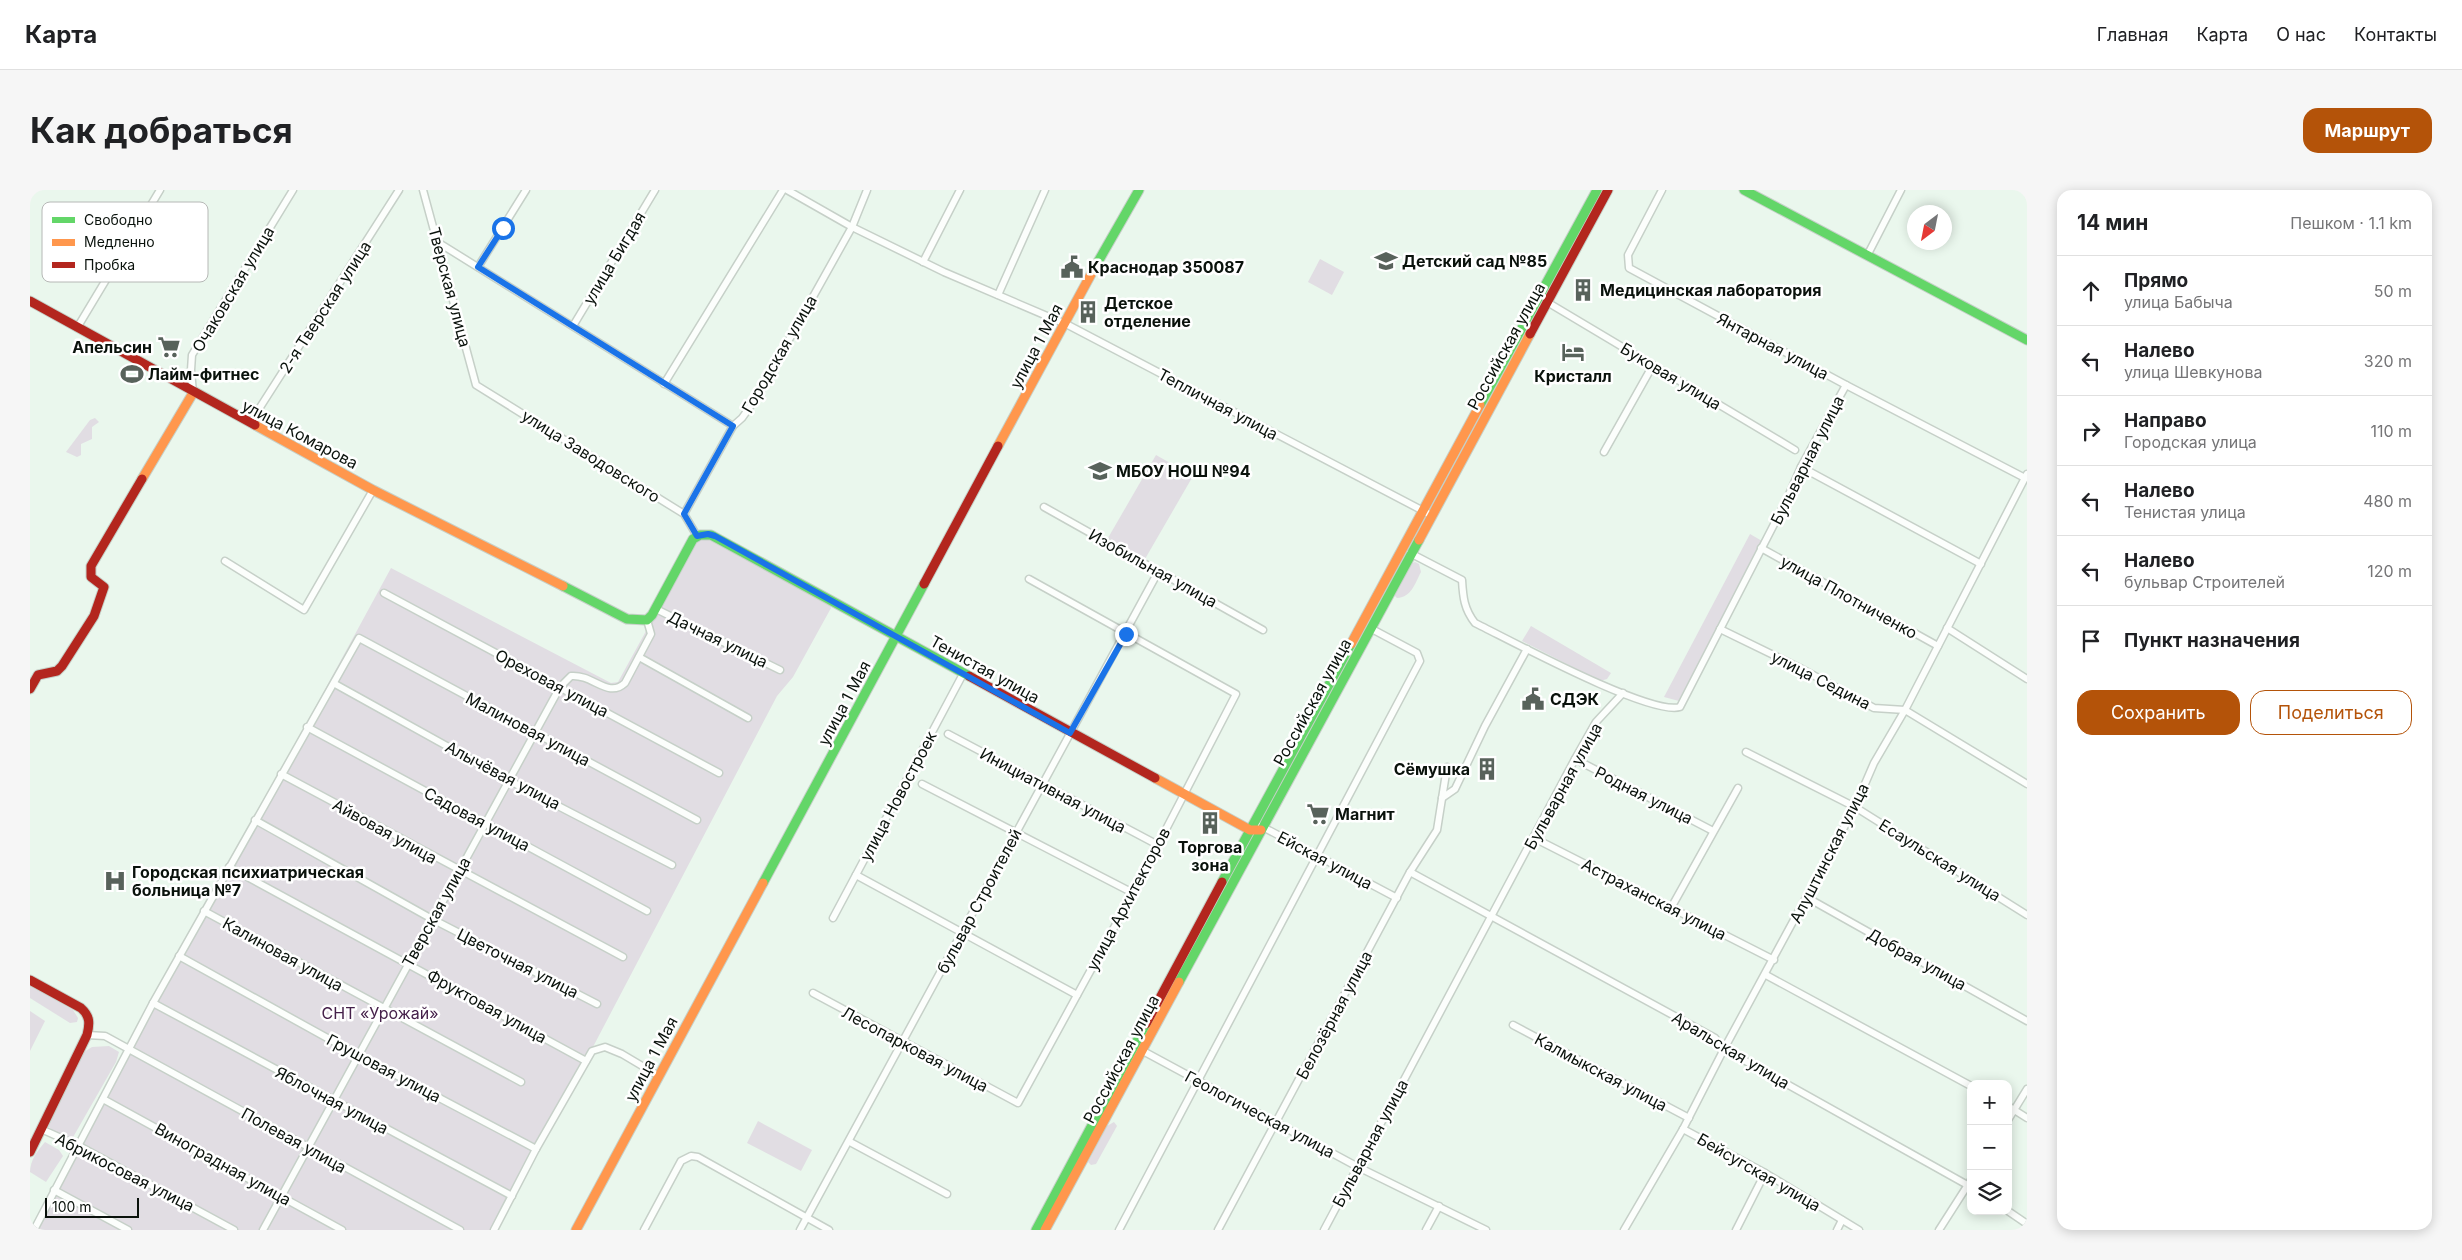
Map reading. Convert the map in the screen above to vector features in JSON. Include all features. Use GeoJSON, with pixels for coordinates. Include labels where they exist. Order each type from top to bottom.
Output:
{"type":"FeatureCollection","features":[{"type":"Feature","properties":{"kind":"street"},"geometry":{"type":"LineString","coordinates":[[153,202],[160,190]]}},
{"type":"Feature","properties":{"kind":"street","name":"Очаковская улица"},"geometry":{"type":"LineString","coordinates":[[193,393],[190,370],[192,355],[293,190]]}},
{"type":"Feature","properties":{"kind":"street","name":"2-я Тверская улица"},"geometry":{"type":"LineString","coordinates":[[253,420],[399,190]]}},
{"type":"Feature","properties":{"kind":"street","name":"Тверская улица"},"geometry":{"type":"LineString","coordinates":[[423,190],[439,243],[476,385]]}},
{"type":"Feature","properties":{"kind":"street"},"geometry":{"type":"LineString","coordinates":[[478,267],[526,190]]}},
{"type":"Feature","properties":{"kind":"street","name":"улица Бигдая"},"geometry":{"type":"LineString","coordinates":[[573,326],[655,190]]}},
{"type":"Feature","properties":{"kind":"street"},"geometry":{"type":"LineString","coordinates":[[664,384],[785,190]]}},
{"type":"Feature","properties":{"kind":"street","name":"Тепличная улица"},"geometry":{"type":"LineString","coordinates":[[785,190],[923,262],[1065,323],[1427,513]]}},
{"type":"Feature","properties":{"kind":"street","name":"Городская улица"},"geometry":{"type":"LineString","coordinates":[[684,514],[733,426],[742,418],[757,397],[852,226],[867,190]]}},
{"type":"Feature","properties":{"kind":"street"},"geometry":{"type":"LineString","coordinates":[[923,262],[960,190]]}},
{"type":"Feature","properties":{"kind":"street"},"geometry":{"type":"LineString","coordinates":[[1000,296],[1045,190]]}},
{"type":"Feature","properties":{"kind":"street","name":"улица 1 Мая"},"geometry":{"type":"LineString","coordinates":[[576,1230],[1065,323],[1139,190]]}},
{"type":"Feature","properties":{"kind":"street","name":"Российская улица"},"geometry":{"type":"LineString","coordinates":[[1042,1229],[1427,513],[1598,190]]}},
{"type":"Feature","properties":{"kind":"street","name":"Российская улица"},"geometry":{"type":"LineString","coordinates":[[1042,1229],[1142,1051],[1256,828],[1370,628],[1410,553],[1427,513],[1547,302],[1608,190]]}},
{"type":"Feature","properties":{"kind":"street","name":"Янтарная улица"},"geometry":{"type":"LineString","coordinates":[[1662,190],[1628,255],[1629,268],[1846,385],[2026,476]]}},
{"type":"Feature","properties":{"kind":"street"},"geometry":{"type":"LineString","coordinates":[[1744,190],[1868,254],[2027,340]]}},
{"type":"Feature","properties":{"kind":"street"},"geometry":{"type":"LineString","coordinates":[[1868,254],[1901,190]]}},
{"type":"Feature","properties":{"kind":"street"},"geometry":{"type":"LineString","coordinates":[[439,243],[733,426]]}},
{"type":"Feature","properties":{"kind":"street"},"geometry":{"type":"LineString","coordinates":[[77,328],[105,282]]}},
{"type":"Feature","properties":{"kind":"street","name":"улица Комарова"},"geometry":{"type":"LineString","coordinates":[[30,301],[193,393],[253,420],[409,509],[627,619],[643,620]]}},
{"type":"Feature","properties":{"kind":"street","name":"Буковая улица"},"geometry":{"type":"LineString","coordinates":[[1547,302],[1795,450]]}},
{"type":"Feature","properties":{"kind":"street"},"geometry":{"type":"LineString","coordinates":[[1604,452],[1653,365]]}},
{"type":"Feature","properties":{"kind":"street","name":"улица Заводовского"},"geometry":{"type":"LineString","coordinates":[[476,385],[684,514],[697,536]]}},
{"type":"Feature","properties":{"kind":"street","name":"Бульварная улица"},"geometry":{"type":"LineString","coordinates":[[1324,1230],[1596,722],[1623,693],[1669,709],[1680,707],[1760,548],[1846,385]]}},
{"type":"Feature","properties":{"kind":"street"},"geometry":{"type":"LineString","coordinates":[[30,688],[38,675],[57,671],[62,666],[97,609],[104,587],[91,576],[90,569],[193,393]]}},
{"type":"Feature","properties":{"kind":"street"},"geometry":{"type":"LineString","coordinates":[[1802,467],[1981,564]]}},
{"type":"Feature","properties":{"kind":"street","name":"Алуштинская улица"},"geometry":{"type":"LineString","coordinates":[[1624,1230],[1684,1129],[1724,1049],[1774,960],[1855,807],[1874,763],[1905,710],[2026,476]]}},
{"type":"Feature","properties":{"kind":"street"},"geometry":{"type":"LineString","coordinates":[[225,561],[304,610],[373,490]]}},
{"type":"Feature","properties":{"kind":"street","name":"Изобильная улица"},"geometry":{"type":"LineString","coordinates":[[1044,507],[1262,630]]}},
{"type":"Feature","properties":{"kind":"street","name":"Тенистая улица"},"geometry":{"type":"LineString","coordinates":[[697,536],[708,534],[715,536],[1070,733],[1184,794],[1256,828]]}},
{"type":"Feature","properties":{"kind":"street"},"geometry":{"type":"LineString","coordinates":[[560,687],[572,676],[582,675],[611,690],[619,688],[625,683],[651,634],[643,620],[656,610],[697,536]]}},
{"type":"Feature","properties":{"kind":"street","name":"улица Плотниченко"},"geometry":{"type":"LineString","coordinates":[[1760,548],[1938,646]]}},
{"type":"Feature","properties":{"kind":"street"},"geometry":{"type":"LineString","coordinates":[[1410,553],[1462,580],[1463,601],[1468,613],[1476,623],[1610,690],[1623,693]]}},
{"type":"Feature","properties":{"kind":"street","name":"бульвар Строителей"},"geometry":{"type":"LineString","coordinates":[[800,1230],[850,1142],[902,1042],[1015,833],[1126,634],[1158,572]]}},
{"type":"Feature","properties":{"kind":"street"},"geometry":{"type":"LineString","coordinates":[[1029,579],[1126,634]]}},
{"type":"Feature","properties":{"kind":"street","name":"Ореховая улица"},"geometry":{"type":"LineString","coordinates":[[384,593],[719,773]]}},
{"type":"Feature","properties":{"kind":"street","name":"Дачная улица"},"geometry":{"type":"LineString","coordinates":[[656,610],[780,670]]}},
{"type":"Feature","properties":{"kind":"street"},"geometry":{"type":"LineString","coordinates":[[1119,1230],[1420,662],[1417,653],[1370,628]]}},
{"type":"Feature","properties":{"kind":"street"},"geometry":{"type":"LineString","coordinates":[[1947,628],[2027,679]]}},
{"type":"Feature","properties":{"kind":"street","name":"улица Седина"},"geometry":{"type":"LineString","coordinates":[[1720,629],[1800,668],[1874,708],[1905,710],[2027,784]]}},
{"type":"Feature","properties":{"kind":"street","name":"улица Архитекторов"},"geometry":{"type":"LineString","coordinates":[[1018,1104],[1133,893],[1236,694],[1126,634]]}},
{"type":"Feature","properties":{"kind":"street","name":"Малиновая улица"},"geometry":{"type":"LineString","coordinates":[[335,684],[359,638],[697,820]]}},
{"type":"Feature","properties":{"kind":"street"},"geometry":{"type":"LineString","coordinates":[[1442,798],[1455,789],[1484,726],[1528,649]]}},
{"type":"Feature","properties":{"kind":"street"},"geometry":{"type":"LineString","coordinates":[[639,657],[748,718]]}},
{"type":"Feature","properties":{"kind":"street","name":"улица Новостроек"},"geometry":{"type":"LineString","coordinates":[[833,918],[963,674]]}},
{"type":"Feature","properties":{"kind":"street"},"geometry":{"type":"LineString","coordinates":[[34,1230],[153,1003],[307,727],[335,684]]}},
{"type":"Feature","properties":{"kind":"street","name":"Алычёвая улица"},"geometry":{"type":"LineString","coordinates":[[335,684],[508,780],[672,864]]}},
{"type":"Feature","properties":{"kind":"street","name":"Тверская улица"},"geometry":{"type":"LineString","coordinates":[[263,1230],[484,822],[560,687]]}},
{"type":"Feature","properties":{"kind":"street","name":"Садовая улица"},"geometry":{"type":"LineString","coordinates":[[307,727],[647,911]]}},
{"type":"Feature","properties":{"kind":"street","name":"Инициативная улица"},"geometry":{"type":"LineString","coordinates":[[948,734],[1042,786],[1158,845]]}},
{"type":"Feature","properties":{"kind":"street","name":"Есаульская улица"},"geometry":{"type":"LineString","coordinates":[[1746,752],[1855,807],[2027,915]]}},
{"type":"Feature","properties":{"kind":"street","name":"Родная улица"},"geometry":{"type":"LineString","coordinates":[[1575,760],[1712,831]]}},
{"type":"Feature","properties":{"kind":"street","name":"Белозёрная улица"},"geometry":{"type":"LineString","coordinates":[[1218,1230],[1410,872],[1437,830],[1447,767]]}},
{"type":"Feature","properties":{"kind":"street","name":"Айвовая улица"},"geometry":{"type":"LineString","coordinates":[[281,774],[622,957]]}},
{"type":"Feature","properties":{"kind":"street"},"geometry":{"type":"LineString","coordinates":[[922,784],[1133,893]]}},
{"type":"Feature","properties":{"kind":"street"},"geometry":{"type":"LineString","coordinates":[[1671,908],[1712,831],[1738,788]]}},
{"type":"Feature","properties":{"kind":"street","name":"Цветочная улица"},"geometry":{"type":"LineString","coordinates":[[254,820],[432,919],[597,1004]]}},
{"type":"Feature","properties":{"kind":"street","name":"Ейская улица"},"geometry":{"type":"LineString","coordinates":[[1256,828],[1316,856],[1397,898]]}},
{"type":"Feature","properties":{"kind":"street","name":"Астраханская улица"},"geometry":{"type":"LineString","coordinates":[[1534,838],[1774,960]]}},
{"type":"Feature","properties":{"kind":"street","name":"Фруктовая улица"},"geometry":{"type":"LineString","coordinates":[[229,867],[586,1061]]}},
{"type":"Feature","properties":{"kind":"street"},"geometry":{"type":"LineString","coordinates":[[1410,872],[1491,915]]}},
{"type":"Feature","properties":{"kind":"street"},"geometry":{"type":"LineString","coordinates":[[856,875],[1077,994]]}},
{"type":"Feature","properties":{"kind":"street","name":"Добрая улица"},"geometry":{"type":"LineString","coordinates":[[1806,897],[2027,1021]]}},
{"type":"Feature","properties":{"kind":"street","name":"Калиновая улица"},"geometry":{"type":"LineString","coordinates":[[204,911],[521,1082]]}},
{"type":"Feature","properties":{"kind":"street","name":"Аральская улица"},"geometry":{"type":"LineString","coordinates":[[1491,915],[1715,1038],[1724,1049],[1967,1182]]}},
{"type":"Feature","properties":{"kind":"street","name":"Грушовая улица"},"geometry":{"type":"LineString","coordinates":[[179,956],[358,1055],[536,1149]]}},
{"type":"Feature","properties":{"kind":"street"},"geometry":{"type":"LineString","coordinates":[[1766,974],[1967,1084]]}},
{"type":"Feature","properties":{"kind":"street"},"geometry":{"type":"LineString","coordinates":[[30,980],[81,1008],[88,1014],[92,1022],[30,1152]]}},
{"type":"Feature","properties":{"kind":"street","name":"Лесопарковая улица"},"geometry":{"type":"LineString","coordinates":[[813,994],[1018,1104]]}},
{"type":"Feature","properties":{"kind":"street","name":"Яблочная улица"},"geometry":{"type":"LineString","coordinates":[[153,1003],[512,1196]]}},
{"type":"Feature","properties":{"kind":"street","name":"Калмыкская улица"},"geometry":{"type":"LineString","coordinates":[[1513,1025],[1689,1118]]}},
{"type":"Feature","properties":{"kind":"street","name":"Полевая улица"},"geometry":{"type":"LineString","coordinates":[[87,1035],[105,1036],[460,1230]]}},
{"type":"Feature","properties":{"kind":"street"},"geometry":{"type":"LineString","coordinates":[[494,1230],[536,1149],[592,1051],[605,1047],[622,1054],[659,1076]]}},
{"type":"Feature","properties":{"kind":"street","name":"Геологическая улица"},"geometry":{"type":"LineString","coordinates":[[1142,1051],[1358,1166],[1486,1230]]}},
{"type":"Feature","properties":{"kind":"street"},"geometry":{"type":"LineString","coordinates":[[2012,1107],[2027,1089]]}},
{"type":"Feature","properties":{"kind":"street","name":"Виноградная улица"},"geometry":{"type":"LineString","coordinates":[[103,1099],[342,1230]]}},
{"type":"Feature","properties":{"kind":"street"},"geometry":{"type":"LineString","coordinates":[[2012,1109],[2027,1118]]}},
{"type":"Feature","properties":{"kind":"street","name":"Абрикосовая улица"},"geometry":{"type":"LineString","coordinates":[[41,1128],[79,1146],[234,1230]]}},
{"type":"Feature","properties":{"kind":"street","name":"Бейсугская улица"},"geometry":{"type":"LineString","coordinates":[[1684,1129],[1765,1174],[1859,1230]]}},
{"type":"Feature","properties":{"kind":"street"},"geometry":{"type":"LineString","coordinates":[[850,1142],[947,1194]]}},
{"type":"Feature","properties":{"kind":"street"},"geometry":{"type":"LineString","coordinates":[[644,1230],[681,1161],[691,1156],[698,1157],[829,1230]]}},
{"type":"Feature","properties":{"kind":"street"},"geometry":{"type":"LineString","coordinates":[[1736,1230],[1765,1174]]}},
{"type":"Feature","properties":{"kind":"street"},"geometry":{"type":"LineString","coordinates":[[1939,1230],[1967,1188]]}},
{"type":"Feature","properties":{"kind":"street"},"geometry":{"type":"LineString","coordinates":[[54,1190],[128,1230]]}},
{"type":"Feature","properties":{"kind":"street"},"geometry":{"type":"LineString","coordinates":[[1426,1230],[1439,1206]]}},
{"type":"Feature","properties":{"kind":"street"},"geometry":{"type":"LineString","coordinates":[[2012,1214],[2027,1224]]}},
{"type":"Feature","properties":{"kind":"street"},"geometry":{"type":"LineString","coordinates":[[1837,1230],[1842,1220]]}},
{"type":"Feature","properties":{"kind":"green space"},"geometry":{"type":"Polygon","coordinates":[[[1320,259],[1344,272],[1332,295],[1308,282],[1320,259]]]}},
{"type":"Feature","properties":{"kind":"green space"},"geometry":{"type":"Polygon","coordinates":[[[95,418],[99,422],[92,427],[92,439],[81,444],[81,455],[77,457],[66,452],[90,420],[95,418]]]}},
{"type":"Feature","properties":{"kind":"green space"},"geometry":{"type":"Polygon","coordinates":[[[1156,455],[1193,476],[1145,559],[1108,538],[1156,455]]]}},
{"type":"Feature","properties":{"kind":"green space"},"geometry":{"type":"Polygon","coordinates":[[[1750,534],[1762,541],[1679,701],[1664,697],[1750,534]]]}},
{"type":"Feature","properties":{"kind":"green space","name":"СНТ «Урожай»"},"geometry":{"type":"Polygon","coordinates":[[[707,536],[828,601],[831,608],[793,677],[777,696],[497,1230],[31,1230],[391,568],[611,683],[618,682],[696,540],[707,536]]]}},
{"type":"Feature","properties":{"kind":"green space"},"geometry":{"type":"Polygon","coordinates":[[[1415,562],[1419,564],[1421,572],[1415,585],[1406,595],[1397,598],[1394,595],[1410,564],[1415,562]]]}},
{"type":"Feature","properties":{"kind":"green space"},"geometry":{"type":"Polygon","coordinates":[[[1531,626],[1611,673],[1607,679],[1600,681],[1522,641],[1531,626]]]}},
{"type":"Feature","properties":{"kind":"green space"},"geometry":{"type":"Polygon","coordinates":[[[30,985],[73,1010],[78,1018],[77,1022],[70,1023],[30,998],[30,985]]]}},
{"type":"Feature","properties":{"kind":"green space"},"geometry":{"type":"Polygon","coordinates":[[[30,1011],[45,1021],[30,1051],[30,1011]]]}},
{"type":"Feature","properties":{"kind":"green space"},"geometry":{"type":"Polygon","coordinates":[[[109,1046],[119,1052],[116,1062],[72,1139],[54,1132],[48,1126],[84,1052],[92,1047],[109,1046]]]}},
{"type":"Feature","properties":{"kind":"green space"},"geometry":{"type":"Polygon","coordinates":[[[758,1121],[812,1150],[801,1171],[747,1143],[758,1121]]]}},
{"type":"Feature","properties":{"kind":"green space"},"geometry":{"type":"Polygon","coordinates":[[[1114,1122],[1117,1126],[1096,1164],[1091,1165],[1088,1162],[1107,1126],[1114,1122]]]}},
{"type":"Feature","properties":{"kind":"green space"},"geometry":{"type":"Polygon","coordinates":[[[45,1142],[59,1150],[63,1156],[46,1182],[30,1172],[34,1156],[45,1142]]]}},
{"type":"Feature","properties":{"kind":"traffic: fast"},"geometry":{"type":"LineString","coordinates":[[1095,267],[1139,190]]}},
{"type":"Feature","properties":{"kind":"traffic: fast"},"geometry":{"type":"LineString","coordinates":[[1480,405],[1597,190]]}},
{"type":"Feature","properties":{"kind":"traffic: fast"},"geometry":{"type":"LineString","coordinates":[[1744,190],[2027,340]]}},
{"type":"Feature","properties":{"kind":"traffic: fast"},"geometry":{"type":"LineString","coordinates":[[563,586],[627,619],[647,620],[652,615],[693,539],[700,535],[711,535],[969,676]]}},
{"type":"Feature","properties":{"kind":"traffic: fast"},"geometry":{"type":"LineString","coordinates":[[1179,982],[1419,540]]}},
{"type":"Feature","properties":{"kind":"traffic: fast"},"geometry":{"type":"LineString","coordinates":[[763,883],[924,584]]}},
{"type":"Feature","properties":{"kind":"traffic: fast"},"geometry":{"type":"LineString","coordinates":[[1222,882],[1351,644]]}},
{"type":"Feature","properties":{"kind":"traffic: fast"},"geometry":{"type":"LineString","coordinates":[[1036,1230],[1146,1024]]}},
{"type":"Feature","properties":{"kind":"traffic: slow"},"geometry":{"type":"LineString","coordinates":[[998,446],[1095,267]]}},
{"type":"Feature","properties":{"kind":"traffic: slow"},"geometry":{"type":"LineString","coordinates":[[1419,540],[1530,334]]}},
{"type":"Feature","properties":{"kind":"traffic: slow"},"geometry":{"type":"LineString","coordinates":[[142,479],[193,393]]}},
{"type":"Feature","properties":{"kind":"traffic: slow"},"geometry":{"type":"LineString","coordinates":[[1351,644],[1480,405]]}},
{"type":"Feature","properties":{"kind":"traffic: slow"},"geometry":{"type":"LineString","coordinates":[[255,425],[373,490],[563,586]]}},
{"type":"Feature","properties":{"kind":"traffic: slow"},"geometry":{"type":"LineString","coordinates":[[1155,778],[1250,830],[1261,830]]}},
{"type":"Feature","properties":{"kind":"traffic: slow"},"geometry":{"type":"LineString","coordinates":[[576,1230],[763,883]]}},
{"type":"Feature","properties":{"kind":"traffic: slow"},"geometry":{"type":"LineString","coordinates":[[1045,1230],[1179,982]]}},
{"type":"Feature","properties":{"kind":"traffic: jam"},"geometry":{"type":"LineString","coordinates":[[1530,334],[1608,190]]}},
{"type":"Feature","properties":{"kind":"traffic: jam"},"geometry":{"type":"LineString","coordinates":[[30,301],[255,425]]}},
{"type":"Feature","properties":{"kind":"traffic: jam"},"geometry":{"type":"LineString","coordinates":[[924,584],[998,446]]}},
{"type":"Feature","properties":{"kind":"traffic: jam"},"geometry":{"type":"LineString","coordinates":[[30,689],[38,675],[57,671],[62,666],[94,616],[104,587],[91,577],[91,566],[142,479]]}},
{"type":"Feature","properties":{"kind":"traffic: jam"},"geometry":{"type":"LineString","coordinates":[[969,676],[1155,778]]}},
{"type":"Feature","properties":{"kind":"traffic: jam"},"geometry":{"type":"LineString","coordinates":[[1146,1024],[1222,882]]}},
{"type":"Feature","properties":{"kind":"traffic: jam"},"geometry":{"type":"LineString","coordinates":[[30,980],[81,1008],[88,1017],[89,1023],[87,1035],[30,1152]]}},
{"type":"Feature","properties":{"kind":"place","name":"Детский сад №85"},"geometry":{"type":"Point","coordinates":[1386,261]}},
{"type":"Feature","properties":{"kind":"place","name":"Краснодар 350087"},"geometry":{"type":"Point","coordinates":[1072,267]}},
{"type":"Feature","properties":{"kind":"place","name":"Медицинская лаборатория"},"geometry":{"type":"Point","coordinates":[1583,290]}},
{"type":"Feature","properties":{"kind":"place","name":"Детское отделение"},"geometry":{"type":"Point","coordinates":[1088,312]}},
{"type":"Feature","properties":{"kind":"place","name":"Апельсин"},"geometry":{"type":"Point","coordinates":[169,347]}},
{"type":"Feature","properties":{"kind":"place","name":"Кристалл"},"geometry":{"type":"Point","coordinates":[1573,352]}},
{"type":"Feature","properties":{"kind":"place","name":"Лайм-фитнес"},"geometry":{"type":"Point","coordinates":[132,374]}},
{"type":"Feature","properties":{"kind":"place","name":"МБОУ НОШ №94"},"geometry":{"type":"Point","coordinates":[1100,471]}},
{"type":"Feature","properties":{"kind":"place","name":"СДЭК"},"geometry":{"type":"Point","coordinates":[1533,699]}},
{"type":"Feature","properties":{"kind":"place","name":"Сёмушка"},"geometry":{"type":"Point","coordinates":[1487,769]}},
{"type":"Feature","properties":{"kind":"place","name":"Магнит"},"geometry":{"type":"Point","coordinates":[1318,814]}},
{"type":"Feature","properties":{"kind":"place","name":"Торгова зона"},"geometry":{"type":"Point","coordinates":[1210,823]}},
{"type":"Feature","properties":{"kind":"place","name":"Городская психиатрическая больница №7"},"geometry":{"type":"Point","coordinates":[115,881]}},
{"type":"Feature","properties":{"kind":"route"},"geometry":{"type":"LineString","coordinates":[[503,228],[478,267],[733,426],[684,514],[697,536],[700,534],[715,536],[1070,733],[1126,634]]}}]}
